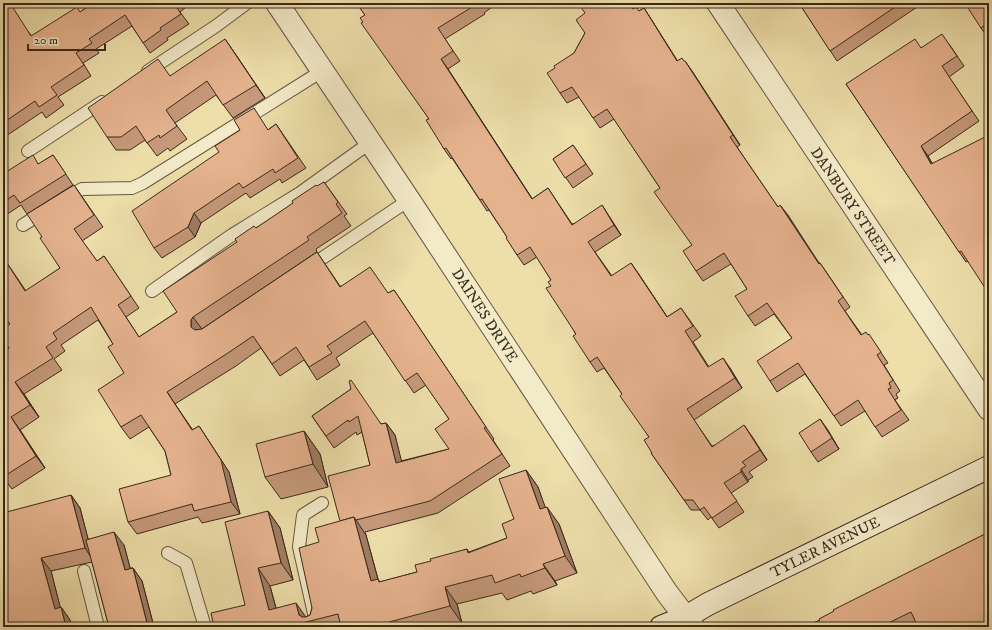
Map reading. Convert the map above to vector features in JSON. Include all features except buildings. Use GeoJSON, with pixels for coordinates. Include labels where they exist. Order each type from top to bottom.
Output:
{"type":"FeatureCollection","features":[{"type":"Feature","properties":{"kind":"street","name":"DAINES DRIVE"},"geometry":{"type":"LineString","coordinates":[[277,3],[409,200],[667,594],[689,622]]}},
{"type":"Feature","properties":{"kind":"street","name":"DANBURY STREET"},"geometry":{"type":"LineString","coordinates":[[718,3],[989,409]]}},
{"type":"Feature","properties":{"kind":"street","name":"TYLER AVENUE"},"geometry":{"type":"LineString","coordinates":[[661,627],[689,622],[708,604],[989,467]]}},
{"type":"Feature","properties":{"kind":"lane"},"geometry":{"type":"LineString","coordinates":[[139,78],[216,26],[247,3]]}},
{"type":"Feature","properties":{"kind":"lane"},"geometry":{"type":"LineString","coordinates":[[23,225],[82,189],[132,188],[143,184],[322,70]]}},
{"type":"Feature","properties":{"kind":"lane"},"geometry":{"type":"LineString","coordinates":[[28,151],[113,95]]}},
{"type":"Feature","properties":{"kind":"lane"},"geometry":{"type":"LineString","coordinates":[[152,291],[232,235],[300,193],[370,142]]}},
{"type":"Feature","properties":{"kind":"lane"},"geometry":{"type":"LineString","coordinates":[[298,274],[409,200]]}},
{"type":"Feature","properties":{"kind":"lane"},"geometry":{"type":"LineString","coordinates":[[317,627],[299,547],[303,515],[322,503]]}},
{"type":"Feature","properties":{"kind":"lane"},"geometry":{"type":"LineString","coordinates":[[168,553],[186,564],[205,627]]}},
{"type":"Feature","properties":{"kind":"lane"},"geometry":{"type":"LineString","coordinates":[[84,571],[98,627]]}}]}
